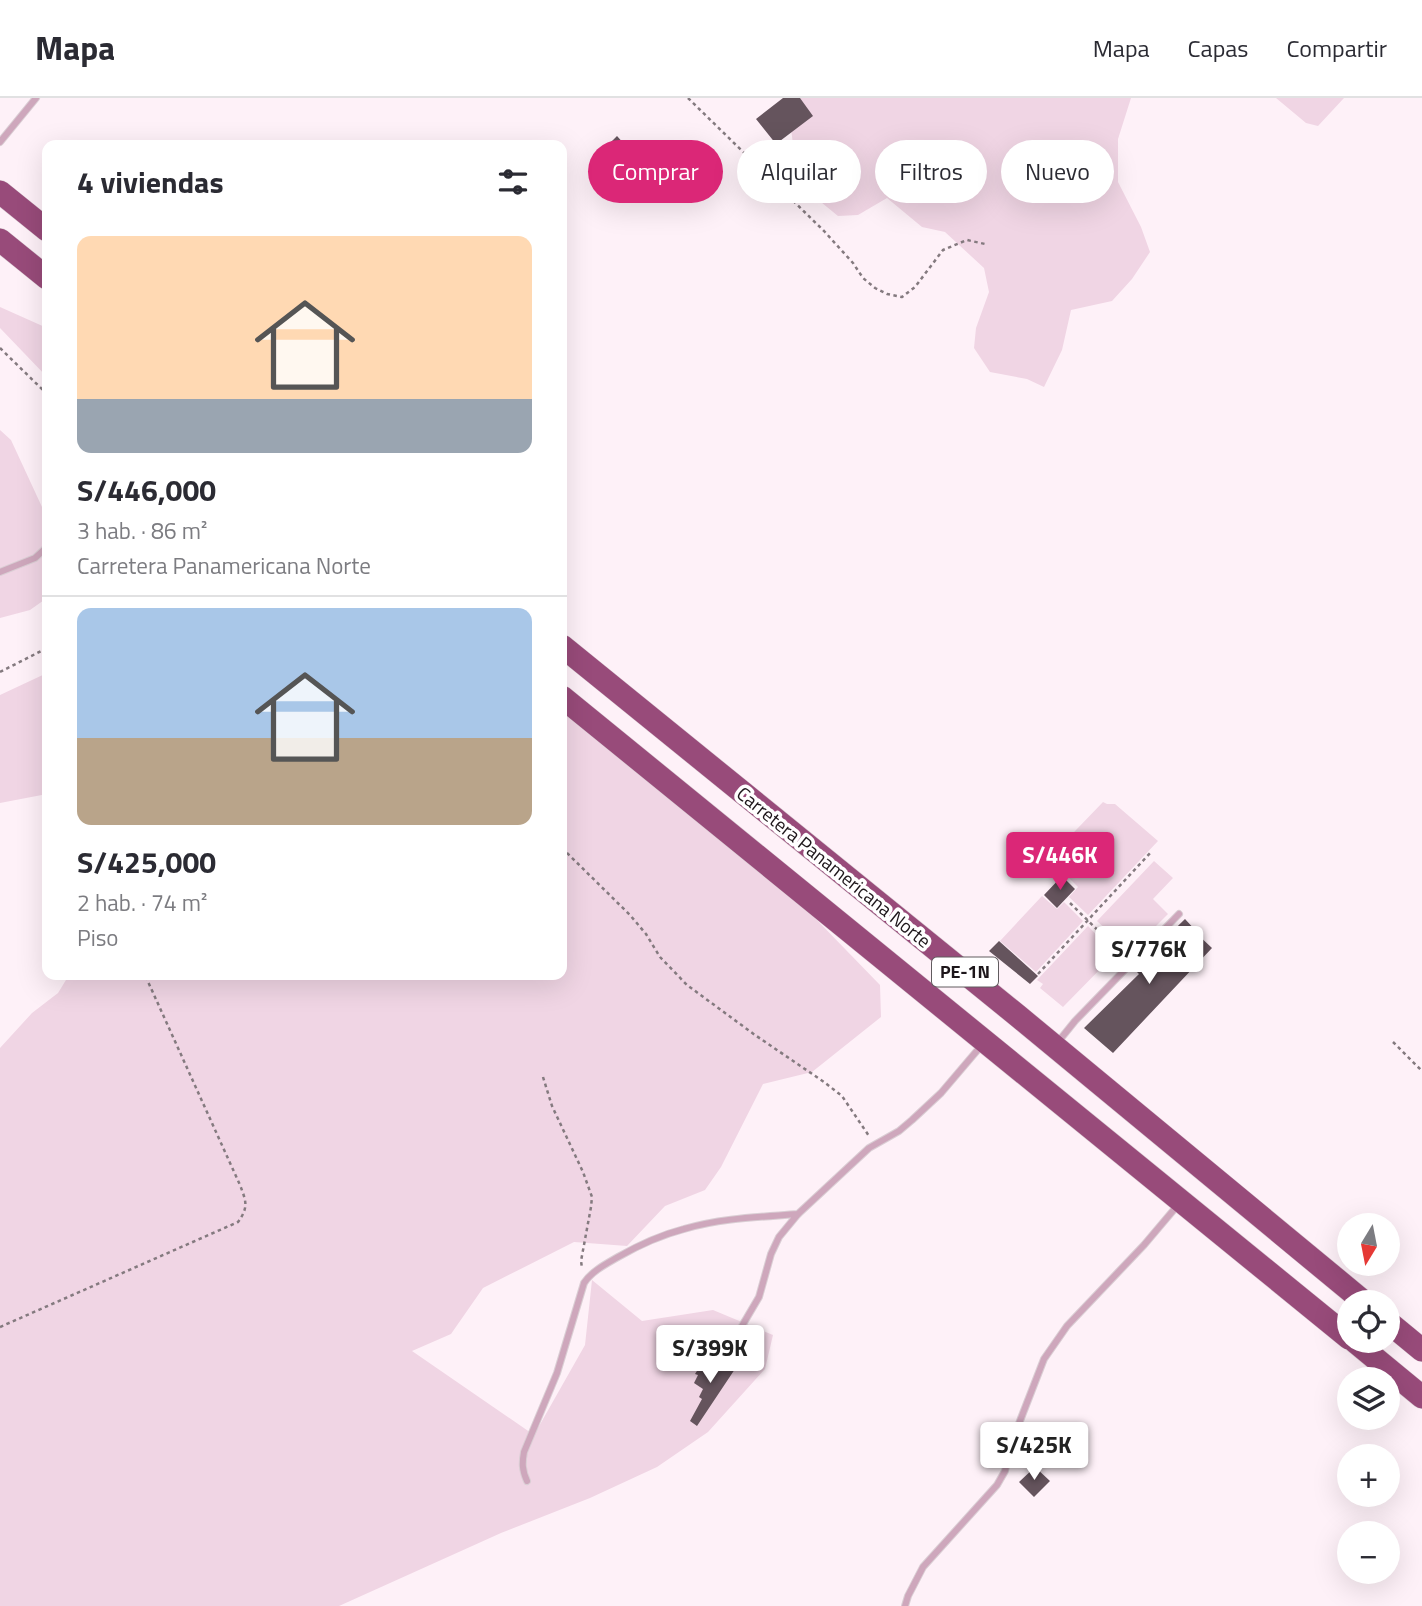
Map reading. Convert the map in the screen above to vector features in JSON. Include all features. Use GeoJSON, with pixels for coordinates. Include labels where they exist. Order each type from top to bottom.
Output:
{"type":"FeatureCollection","features":[{"type":"Feature","properties":{"kind":"highway"},"geometry":{"type":"LineString","coordinates":[[0,192],[42,226]]}},
{"type":"Feature","properties":{"kind":"highway"},"geometry":{"type":"LineString","coordinates":[[0,240],[42,274]]}},
{"type":"Feature","properties":{"kind":"highway","name":"Carretera Panamericana Norte"},"geometry":{"type":"LineString","coordinates":[[567,650],[1055,1046],[1350,1290]]}},
{"type":"Feature","properties":{"kind":"highway","name":"Carretera Panamericana Norte"},"geometry":{"type":"LineString","coordinates":[[567,702],[1337,1328]]}},
{"type":"Feature","properties":{"kind":"highway"},"geometry":{"type":"LineString","coordinates":[[1400,1332],[1422,1350]]}},
{"type":"Feature","properties":{"kind":"highway","name":"Carretera Panamericana Norte"},"geometry":{"type":"LineString","coordinates":[[1368,1353],[1422,1397]]}},
{"type":"Feature","properties":{"kind":"lane"},"geometry":{"type":"LineString","coordinates":[[0,142],[36,98]]}},
{"type":"Feature","properties":{"kind":"lane"},"geometry":{"type":"LineString","coordinates":[[0,572],[35,558],[42,552]]}},
{"type":"Feature","properties":{"kind":"lane"},"geometry":{"type":"LineString","coordinates":[[1055,1046],[1075,1021],[1180,914]]}},
{"type":"Feature","properties":{"kind":"lane"},"geometry":{"type":"LineString","coordinates":[[727,1345],[754,1307],[779,1237],[798,1214],[863,1153],[912,1120],[941,1093],[984,1042]]}},
{"type":"Feature","properties":{"kind":"lane"},"geometry":{"type":"LineString","coordinates":[[905,1606],[923,1567],[997,1485],[1005,1471],[1011,1444],[1044,1359],[1067,1326],[1144,1245],[1181,1201]]}},
{"type":"Feature","properties":{"kind":"lane"},"geometry":{"type":"LineString","coordinates":[[527,1481],[522,1465],[524,1452],[557,1373],[588,1276],[606,1263],[652,1239],[685,1228],[728,1220],[798,1214]]}},
{"type":"Feature","properties":{"kind":"path"},"geometry":{"type":"LineString","coordinates":[[688,98],[824,231],[863,278],[887,294],[902,298],[915,287],[943,250],[967,240],[985,244]]}},
{"type":"Feature","properties":{"kind":"path"},"geometry":{"type":"LineString","coordinates":[[0,348],[42,389]]}},
{"type":"Feature","properties":{"kind":"path"},"geometry":{"type":"LineString","coordinates":[[0,672],[42,651]]}},
{"type":"Feature","properties":{"kind":"path"},"geometry":{"type":"LineString","coordinates":[[1038,974],[1152,851]]}},
{"type":"Feature","properties":{"kind":"path"},"geometry":{"type":"LineString","coordinates":[[567,853],[629,915],[646,934],[660,957],[687,985],[842,1096],[875,1144]]}},
{"type":"Feature","properties":{"kind":"path"},"geometry":{"type":"LineString","coordinates":[[1070,903],[1131,963]]}},
{"type":"Feature","properties":{"kind":"path"},"geometry":{"type":"LineString","coordinates":[[0,1327],[238,1222],[245,1212],[245,1200],[240,1185],[147,980]]}},
{"type":"Feature","properties":{"kind":"path"},"geometry":{"type":"LineString","coordinates":[[1393,1042],[1422,1071]]}},
{"type":"Feature","properties":{"kind":"path"},"geometry":{"type":"LineString","coordinates":[[543,1077],[545,1089],[592,1197],[581,1261],[588,1276]]}},
{"type":"Feature","properties":{"kind":"shaded area"},"geometry":{"type":"Polygon","coordinates":[[[787,98],[1131,98],[1118,139],[1118,182],[1141,227],[1150,252],[1132,279],[1112,301],[1071,310],[1062,350],[1044,387],[1027,379],[990,372],[974,348],[976,328],[989,292],[984,268],[945,232],[922,227],[893,203],[987,203],[987,140],[875,140],[875,203],[878,203],[858,215],[838,216],[822,203],[861,203],[861,140],[792,140],[787,98]]]}},
{"type":"Feature","properties":{"kind":"shaded area"},"geometry":{"type":"Polygon","coordinates":[[[1276,98],[1344,98],[1318,126],[1306,123],[1276,98]]]}},
{"type":"Feature","properties":{"kind":"shaded area"},"geometry":{"type":"Polygon","coordinates":[[[0,307],[42,326],[42,372],[0,328],[0,307]]]}},
{"type":"Feature","properties":{"kind":"shaded area"},"geometry":{"type":"Polygon","coordinates":[[[0,430],[11,440],[42,507],[42,602],[30,610],[0,618],[0,430]]]}},
{"type":"Feature","properties":{"kind":"shaded area"},"geometry":{"type":"Polygon","coordinates":[[[42,675],[42,795],[0,803],[0,695],[42,675]]]}},
{"type":"Feature","properties":{"kind":"shaded area"},"geometry":{"type":"Polygon","coordinates":[[[567,716],[813,916],[880,985],[881,1017],[812,1072],[763,1084],[721,1167],[705,1190],[665,1206],[627,1246],[574,1242],[483,1288],[451,1334],[412,1351],[534,1435],[585,1345],[592,1280],[642,1321],[713,1310],[773,1335],[765,1369],[708,1432],[657,1467],[339,1606],[0,1606],[0,1048],[32,1013],[58,993],[66,980],[567,980],[567,716]]]}},
{"type":"Feature","properties":{"kind":"shaded area"},"geometry":{"type":"Polygon","coordinates":[[[1103,802],[1115,804],[1158,841],[1088,915],[1069,897],[1078,887],[1049,858],[1103,802]]]}},
{"type":"Feature","properties":{"kind":"shaded area"},"geometry":{"type":"Polygon","coordinates":[[[1154,861],[1173,878],[1153,899],[1168,914],[1130,952],[1097,921],[1154,861]]]}},
{"type":"Feature","properties":{"kind":"shaded area"},"geometry":{"type":"Polygon","coordinates":[[[1042,896],[1057,909],[1064,902],[1083,921],[1036,972],[1000,941],[1042,896]]]}},
{"type":"Feature","properties":{"kind":"shaded area"},"geometry":{"type":"Polygon","coordinates":[[[1088,926],[1115,954],[1063,1007],[1040,988],[1043,984],[1037,980],[1088,926]]]}},
{"type":"Feature","properties":{"kind":"building"},"geometry":{"type":"Polygon","coordinates":[[[783,98],[800,98],[813,116],[781,140],[773,140],[756,119],[783,98]]]}},
{"type":"Feature","properties":{"kind":"building"},"geometry":{"type":"Polygon","coordinates":[[[1062,876],[1075,889],[1057,908],[1044,895],[1062,876]]]}},
{"type":"Feature","properties":{"kind":"building"},"geometry":{"type":"Polygon","coordinates":[[[1185,919],[1212,948],[1113,1053],[1084,1028],[1139,974],[1134,969],[1185,919]]]}},
{"type":"Feature","properties":{"kind":"building"},"geometry":{"type":"Polygon","coordinates":[[[999,941],[1038,976],[1030,984],[989,951],[999,941]]]}},
{"type":"Feature","properties":{"kind":"building"},"geometry":{"type":"Polygon","coordinates":[[[711,1356],[735,1369],[697,1426],[690,1421],[702,1399],[699,1397],[703,1389],[694,1383],[698,1375],[695,1374],[711,1356]]]}},
{"type":"Feature","properties":{"kind":"building"},"geometry":{"type":"Polygon","coordinates":[[[1035,1467],[1050,1481],[1034,1497],[1019,1482],[1035,1467]]]}}]}
